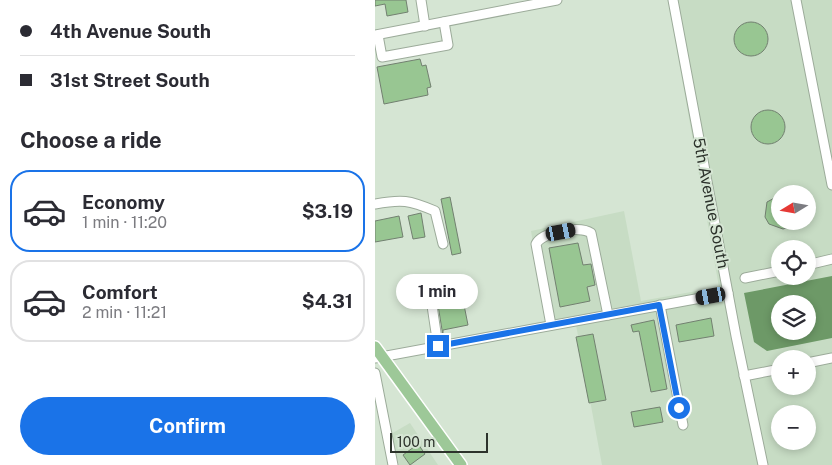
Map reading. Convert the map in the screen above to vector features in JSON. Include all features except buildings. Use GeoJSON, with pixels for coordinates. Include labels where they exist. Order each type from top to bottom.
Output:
{"type":"FeatureCollection","features":[{"type":"Feature","properties":{"kind":"main road"},"geometry":{"type":"LineString","coordinates":[[377,354],[461,465]]}},
{"type":"Feature","properties":{"kind":"street"},"geometry":{"type":"LineString","coordinates":[[421,0],[425,26]]}},
{"type":"Feature","properties":{"kind":"street"},"geometry":{"type":"LineString","coordinates":[[444,22],[448,45],[382,57],[376,35],[444,22],[508,5],[557,0]]}},
{"type":"Feature","properties":{"kind":"street","name":"5th Avenue South"},"geometry":{"type":"LineString","coordinates":[[673,0],[744,376],[763,465]]}},
{"type":"Feature","properties":{"kind":"street"},"geometry":{"type":"LineString","coordinates":[[796,0],[832,185]]}},
{"type":"Feature","properties":{"kind":"street"},"geometry":{"type":"LineString","coordinates":[[375,204],[400,199],[435,211],[443,244]]}},
{"type":"Feature","properties":{"kind":"street"},"geometry":{"type":"LineString","coordinates":[[551,325],[536,244],[543,235],[578,229],[585,229],[591,233],[608,315]]}},
{"type":"Feature","properties":{"kind":"street"},"geometry":{"type":"LineString","coordinates":[[816,262],[832,259]]}},
{"type":"Feature","properties":{"kind":"street"},"geometry":{"type":"LineString","coordinates":[[745,278],[771,273]]}},
{"type":"Feature","properties":{"kind":"street"},"geometry":{"type":"LineString","coordinates":[[438,346],[431,299],[439,292],[452,292]]}},
{"type":"Feature","properties":{"kind":"street"},"geometry":{"type":"LineString","coordinates":[[377,354],[438,346],[728,293]]}},
{"type":"Feature","properties":{"kind":"street"},"geometry":{"type":"LineString","coordinates":[[659,305],[683,425]]}},
{"type":"Feature","properties":{"kind":"street"},"geometry":{"type":"LineString","coordinates":[[816,361],[832,358]]}},
{"type":"Feature","properties":{"kind":"street"},"geometry":{"type":"LineString","coordinates":[[744,376],[771,370]]}},
{"type":"Feature","properties":{"kind":"street"},"geometry":{"type":"LineString","coordinates":[[375,373],[393,465]]}},
{"type":"Feature","properties":{"kind":"shaded area"},"geometry":{"type":"Polygon","coordinates":[[[668,0],[832,0],[832,465],[602,465],[576,325],[548,330],[531,231],[624,211],[641,301],[719,287],[668,0]]]}},
{"type":"Feature","properties":{"kind":"shaded area"},"geometry":{"type":"Polygon","coordinates":[[[832,276],[832,338],[767,351],[754,342],[744,293],[785,285],[816,285],[816,279],[832,276]]]}},
{"type":"Feature","properties":{"kind":"shaded area"},"geometry":{"type":"Polygon","coordinates":[[[410,423],[438,465],[399,465],[391,434],[410,423]]]}},
{"type":"Feature","properties":{"kind":"route"},"geometry":{"type":"LineString","coordinates":[[438,346],[659,305],[679,408]]}}]}
